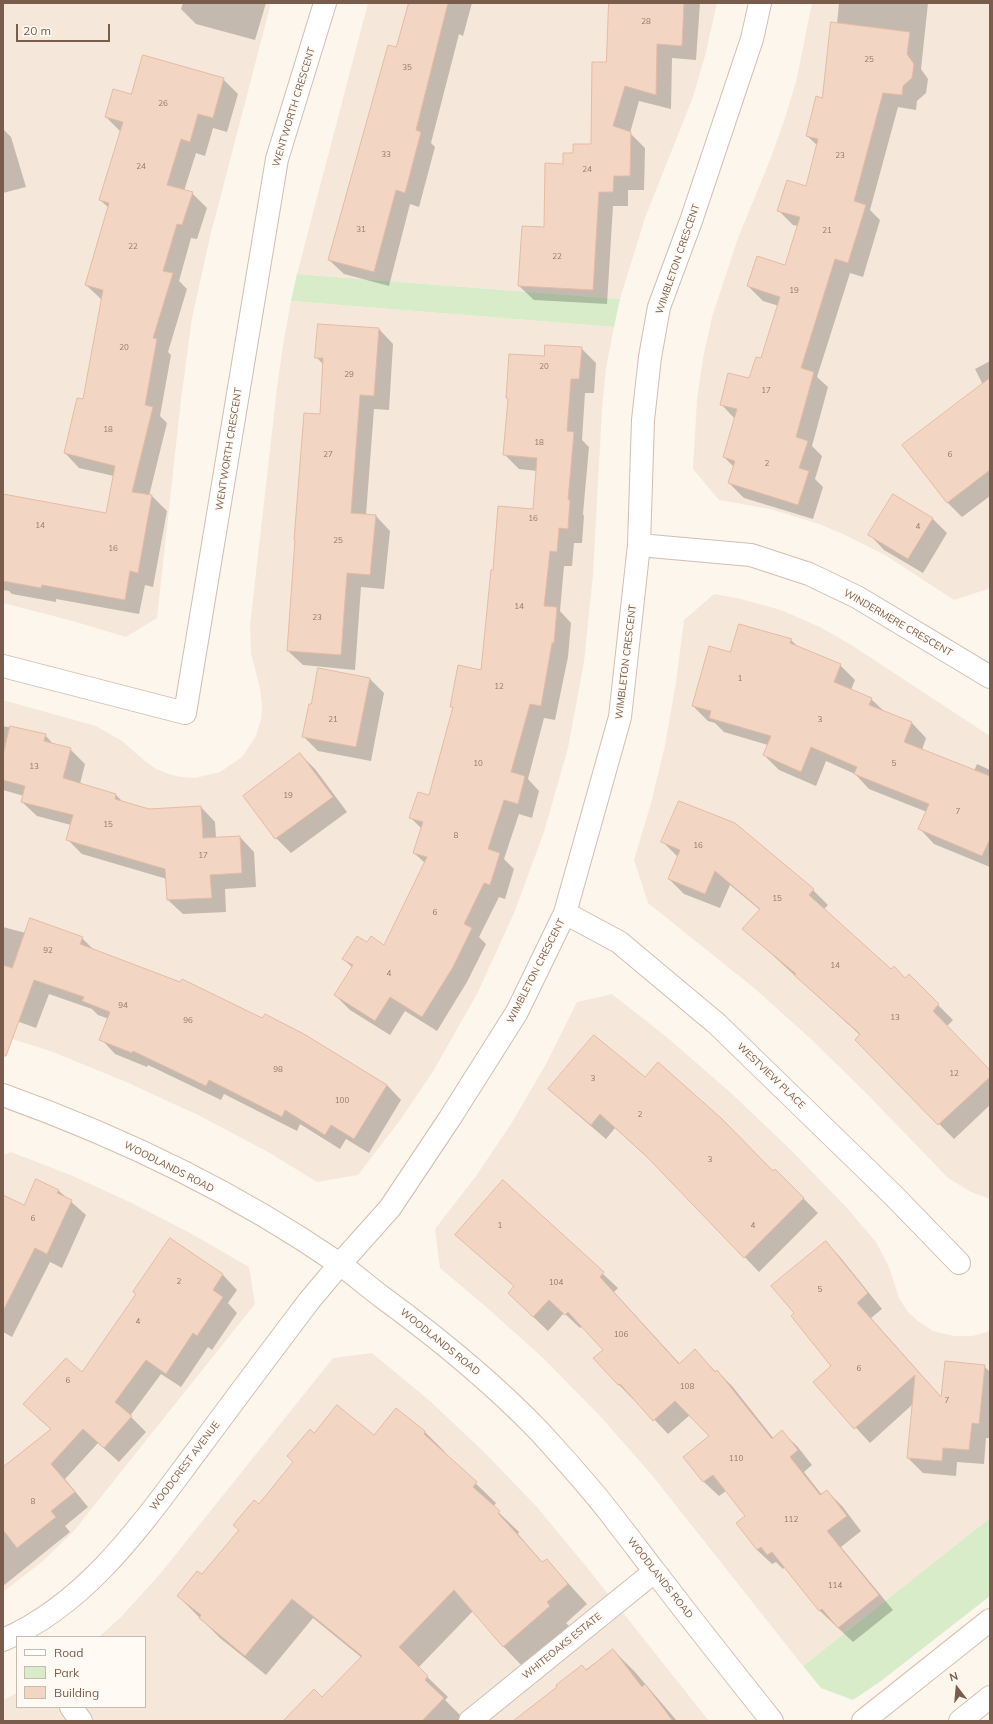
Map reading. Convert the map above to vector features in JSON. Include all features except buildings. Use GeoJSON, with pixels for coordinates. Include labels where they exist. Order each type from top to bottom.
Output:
{"type":"FeatureCollection","features":[{"type":"Feature","properties":{"kind":"street","name":"WENTWORTH CRESCENT"},"geometry":{"type":"LineString","coordinates":[[3,666],[186,713],[277,159],[325,3]]}},
{"type":"Feature","properties":{"kind":"street","name":"WIMBLETON CRESCENT"},"geometry":{"type":"LineString","coordinates":[[340,1264],[390,1208],[450,1118],[517,1012],[565,913],[620,717],[639,545],[644,420],[650,357],[659,307],[691,221],[752,39],[760,3]]}},
{"type":"Feature","properties":{"kind":"street","name":"WINDERMERE CRESCENT"},"geometry":{"type":"LineString","coordinates":[[639,545],[751,555],[809,574],[857,597],[990,677]]}},
{"type":"Feature","properties":{"kind":"street","name":"WESTVIEW PLACE"},"geometry":{"type":"LineString","coordinates":[[565,913],[619,942],[718,1024],[894,1196],[959,1263]]}},
{"type":"Feature","properties":{"kind":"street","name":"WOODLANDS ROAD"},"geometry":{"type":"LineString","coordinates":[[3,1095],[108,1137],[192,1177],[266,1217],[340,1264],[455,1353],[495,1388],[580,1476],[772,1721]]}},
{"type":"Feature","properties":{"kind":"street","name":"WOODCREST AVENUE"},"geometry":{"type":"LineString","coordinates":[[25,1634],[64,1604],[120,1551],[309,1301],[340,1264]]}},
{"type":"Feature","properties":{"kind":"street","name":"WHITEOAKS ESTATE"},"geometry":{"type":"LineString","coordinates":[[470,1721],[654,1572]]}},
{"type":"Feature","properties":{"kind":"street"},"geometry":{"type":"LineString","coordinates":[[863,1721],[990,1620]]}},
{"type":"Feature","properties":{"kind":"street","name":"WOODCREST AVENUE"},"geometry":{"type":"LineString","coordinates":[[3,1640],[16,1636]]}},
{"type":"Feature","properties":{"kind":"street"},"geometry":{"type":"LineString","coordinates":[[960,1721],[990,1697]]}},
{"type":"Feature","properties":{"kind":"street"},"geometry":{"type":"LineString","coordinates":[[72,1708],[81,1721]]}},
{"type":"Feature","properties":{"kind":"shaded area"},"geometry":{"type":"Polygon","coordinates":[[[3,3],[271,3],[210,237],[192,318],[181,400],[157,618],[126,637],[3,603],[3,3]]]}},
{"type":"Feature","properties":{"kind":"shaded area"},"geometry":{"type":"Polygon","coordinates":[[[368,3],[717,3],[705,56],[693,97],[645,218],[620,299],[297,274],[368,3]]]}},
{"type":"Feature","properties":{"kind":"shaded area"},"geometry":{"type":"Polygon","coordinates":[[[812,3],[990,3],[990,583],[988,589],[954,600],[885,555],[843,534],[819,524],[770,509],[719,500],[693,469],[697,399],[703,358],[712,317],[738,238],[770,160],[784,121],[796,82],[812,3]]]}},
{"type":"Feature","properties":{"kind":"shaded area"},"geometry":{"type":"Polygon","coordinates":[[[291,301],[614,327],[606,368],[602,409],[593,575],[584,662],[568,748],[544,832],[514,913],[478,992],[434,1070],[401,1119],[358,1175],[317,1182],[268,1152],[198,1115],[126,1082],[53,1052],[3,1036],[3,700],[96,726],[122,741],[156,769],[181,777],[195,778],[220,772],[242,757],[256,736],[261,719],[262,706],[260,688],[251,654],[250,625],[277,388],[291,301]]]}},
{"type":"Feature","properties":{"kind":"shaded area"},"geometry":{"type":"Polygon","coordinates":[[[714,594],[737,598],[781,610],[820,627],[853,646],[990,736],[990,1199],[971,1192],[948,1178],[869,1096],[812,1040],[754,988],[648,903],[634,860],[651,803],[665,745],[676,682],[684,620],[714,594]]]}},
{"type":"Feature","properties":{"kind":"shaded area"},"geometry":{"type":"Polygon","coordinates":[[[612,994],[669,1039],[731,1093],[790,1149],[847,1208],[876,1242],[889,1267],[899,1298],[908,1312],[918,1321],[933,1331],[954,1336],[972,1336],[990,1331],[990,1518],[803,1666],[651,1474],[599,1415],[543,1358],[440,1268],[435,1229],[476,1176],[511,1124],[546,1064],[577,1002],[612,994]]]}},
{"type":"Feature","properties":{"kind":"shaded area"},"geometry":{"type":"Polygon","coordinates":[[[11,1152],[73,1176],[134,1204],[192,1234],[249,1267],[255,1304],[73,1532],[43,1561],[3,1592],[3,1155],[11,1152]]]}},
{"type":"Feature","properties":{"kind":"shaded area"},"geometry":{"type":"Polygon","coordinates":[[[372,1353],[430,1401],[485,1453],[537,1507],[709,1721],[3,1721],[3,1700],[16,1694],[16,1708],[146,1708],[146,1636],[100,1636],[121,1617],[160,1574],[333,1358],[372,1353]]]}},
{"type":"Feature","properties":{"kind":"green space"},"geometry":{"type":"Polygon","coordinates":[[[297,274],[620,299],[614,327],[291,301],[297,274]]]}},
{"type":"Feature","properties":{"kind":"green space"},"geometry":{"type":"Polygon","coordinates":[[[990,1518],[990,1596],[881,1681],[853,1700],[821,1688],[803,1666],[990,1518]]]}}]}
